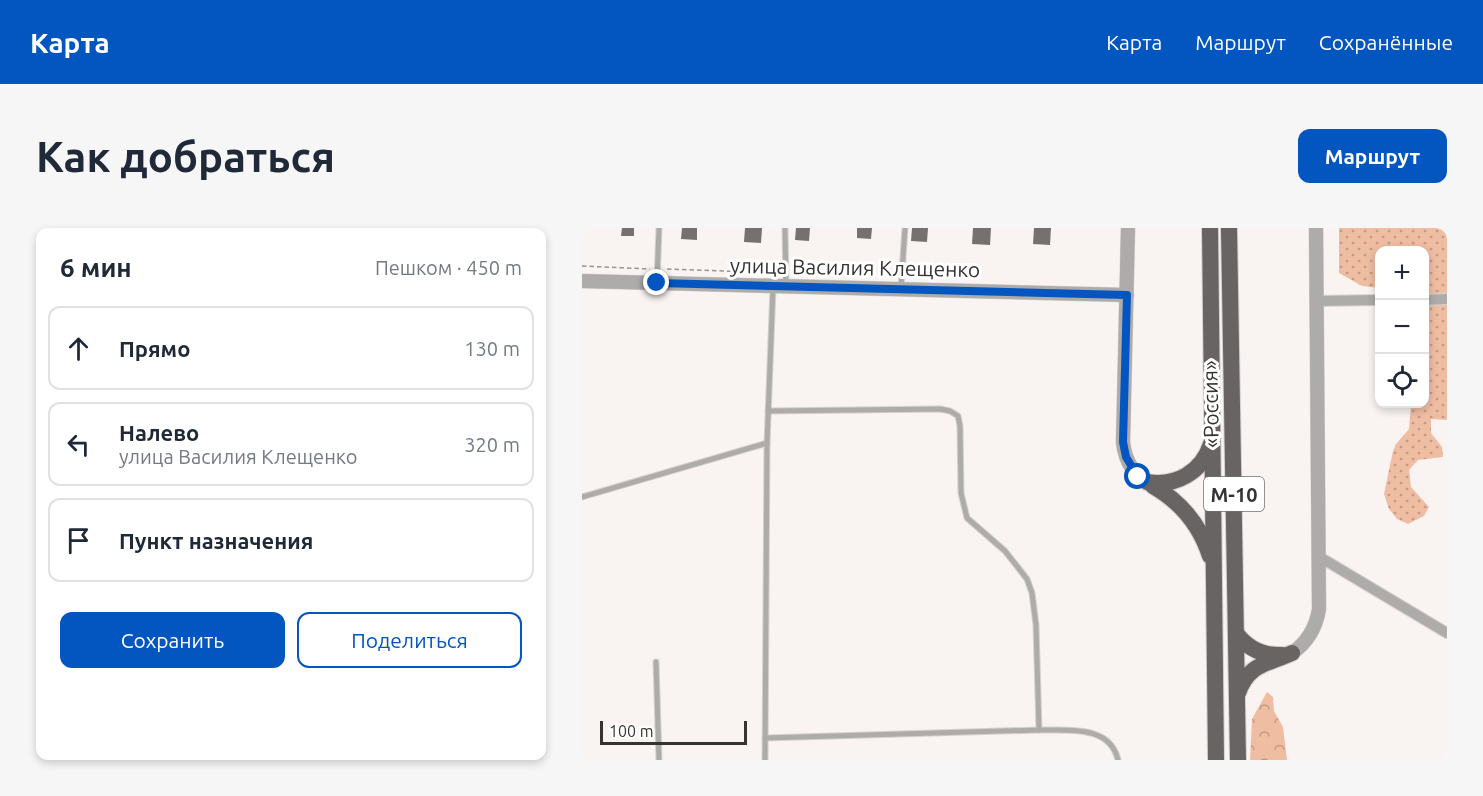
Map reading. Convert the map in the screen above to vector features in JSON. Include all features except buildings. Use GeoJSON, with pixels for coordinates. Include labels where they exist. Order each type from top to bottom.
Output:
{"type":"FeatureCollection","features":[{"type":"Feature","properties":{"kind":"highway","name":"«Россия»"},"geometry":{"type":"LineString","coordinates":[[1210,228],[1216,760]]}},
{"type":"Feature","properties":{"kind":"highway","name":"«Россия»"},"geometry":{"type":"LineString","coordinates":[[1229,228],[1238,760]]}},
{"type":"Feature","properties":{"kind":"highway"},"geometry":{"type":"LineString","coordinates":[[1149,484],[1167,483],[1188,474],[1204,458],[1213,431]]}},
{"type":"Feature","properties":{"kind":"highway"},"geometry":{"type":"LineString","coordinates":[[1149,484],[1175,502],[1193,521],[1206,545],[1213,571]]}},
{"type":"Feature","properties":{"kind":"highway"},"geometry":{"type":"LineString","coordinates":[[1236,633],[1247,645],[1260,652],[1276,656],[1292,653]]}},
{"type":"Feature","properties":{"kind":"highway"},"geometry":{"type":"LineString","coordinates":[[1237,694],[1242,683],[1253,670],[1263,663],[1292,653]]}},
{"type":"Feature","properties":{"kind":"street"},"geometry":{"type":"LineString","coordinates":[[1128,228],[1123,442],[1129,464],[1149,484]]}},
{"type":"Feature","properties":{"kind":"street"},"geometry":{"type":"LineString","coordinates":[[1292,653],[1309,637],[1318,609],[1316,228]]}},
{"type":"Feature","properties":{"kind":"street","name":"улица Василия Клещенко"},"geometry":{"type":"LineString","coordinates":[[582,281],[1127,295]]}},
{"type":"Feature","properties":{"kind":"street"},"geometry":{"type":"LineString","coordinates":[[1429,300],[1447,299]]}},
{"type":"Feature","properties":{"kind":"street"},"geometry":{"type":"LineString","coordinates":[[1316,301],[1375,300]]}},
{"type":"Feature","properties":{"kind":"street"},"geometry":{"type":"LineString","coordinates":[[1318,556],[1447,633]]}},
{"type":"Feature","properties":{"kind":"lane"},"geometry":{"type":"LineString","coordinates":[[657,283],[659,228]]}},
{"type":"Feature","properties":{"kind":"lane"},"geometry":{"type":"LineString","coordinates":[[765,760],[768,411],[785,228]]}},
{"type":"Feature","properties":{"kind":"lane"},"geometry":{"type":"LineString","coordinates":[[901,290],[905,228]]}},
{"type":"Feature","properties":{"kind":"lane"},"geometry":{"type":"LineString","coordinates":[[768,411],[940,409],[958,416],[961,493],[967,518],[1005,551],[1026,579],[1032,593],[1036,625],[1039,730]]}},
{"type":"Feature","properties":{"kind":"lane"},"geometry":{"type":"LineString","coordinates":[[582,497],[767,443]]}},
{"type":"Feature","properties":{"kind":"lane"},"geometry":{"type":"LineString","coordinates":[[656,662],[659,760]]}},
{"type":"Feature","properties":{"kind":"lane"},"geometry":{"type":"LineString","coordinates":[[765,738],[1084,730],[1109,743],[1116,751],[1118,760]]}},
{"type":"Feature","properties":{"kind":"green space"},"geometry":{"type":"Polygon","coordinates":[[[1339,228],[1447,228],[1447,420],[1431,419],[1431,433],[1442,447],[1443,457],[1418,460],[1409,470],[1411,487],[1429,507],[1424,516],[1408,524],[1397,519],[1389,509],[1384,494],[1393,451],[1409,429],[1411,408],[1429,408],[1429,246],[1375,246],[1375,288],[1362,286],[1339,273],[1339,228]]]}},
{"type":"Feature","properties":{"kind":"green space"},"geometry":{"type":"Polygon","coordinates":[[[1267,692],[1273,697],[1274,711],[1283,727],[1287,760],[1250,760],[1252,719],[1267,692]]]}},
{"type":"Feature","properties":{"kind":"route"},"geometry":{"type":"LineString","coordinates":[[657,283],[1127,295],[1123,442],[1129,464],[1138,477]]}}]}
